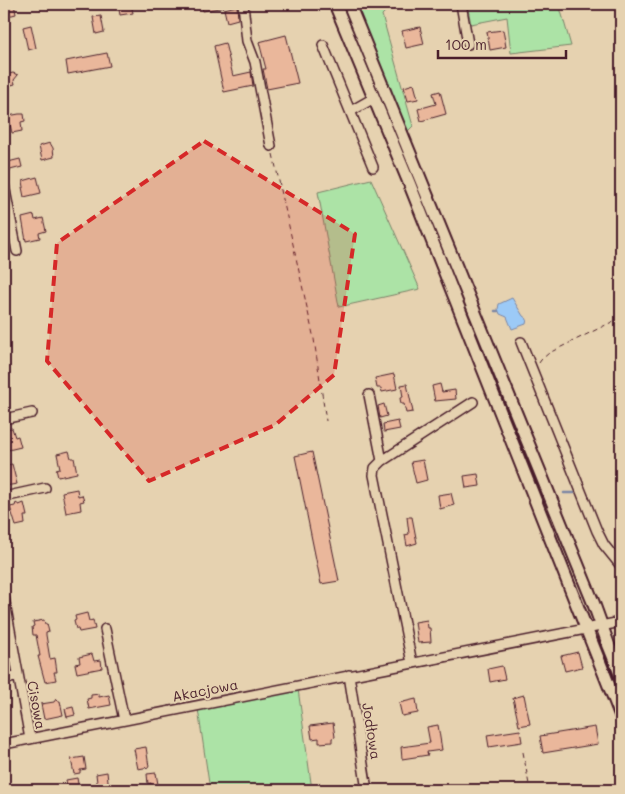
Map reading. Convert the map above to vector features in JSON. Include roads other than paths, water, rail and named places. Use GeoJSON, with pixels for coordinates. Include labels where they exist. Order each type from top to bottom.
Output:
{"type":"FeatureCollection","features":[{"type":"Feature","properties":{"kind":"main road"},"geometry":{"type":"LineString","coordinates":[[335,4],[621,716]]}},
{"type":"Feature","properties":{"kind":"main road"},"geometry":{"type":"LineString","coordinates":[[349,4],[534,455],[621,676]]}},
{"type":"Feature","properties":{"kind":"street"},"geometry":{"type":"LineString","coordinates":[[244,4],[247,41],[255,62],[271,146]]}},
{"type":"Feature","properties":{"kind":"street"},"geometry":{"type":"LineString","coordinates":[[461,4],[468,44]]}},
{"type":"Feature","properties":{"kind":"street"},"geometry":{"type":"LineString","coordinates":[[323,44],[373,167]]}},
{"type":"Feature","properties":{"kind":"street"},"geometry":{"type":"LineString","coordinates":[[351,112],[374,98]]}},
{"type":"Feature","properties":{"kind":"street"},"geometry":{"type":"LineString","coordinates":[[4,185],[18,251]]}},
{"type":"Feature","properties":{"kind":"street"},"geometry":{"type":"LineString","coordinates":[[521,342],[597,531],[604,545],[621,566]]}},
{"type":"Feature","properties":{"kind":"street"},"geometry":{"type":"LineString","coordinates":[[369,394],[382,461]]}},
{"type":"Feature","properties":{"kind":"street"},"geometry":{"type":"LineString","coordinates":[[412,663],[374,475],[376,468],[382,461],[473,402]]}},
{"type":"Feature","properties":{"kind":"street"},"geometry":{"type":"LineString","coordinates":[[4,419],[32,413]]}},
{"type":"Feature","properties":{"kind":"street"},"geometry":{"type":"LineString","coordinates":[[4,497],[45,488]]}},
{"type":"Feature","properties":{"kind":"street","name":"Cisowa"},"geometry":{"type":"LineString","coordinates":[[4,597],[30,739]]}},
{"type":"Feature","properties":{"kind":"street","name":"Akacjowa"},"geometry":{"type":"LineString","coordinates":[[4,744],[621,622]]}},
{"type":"Feature","properties":{"kind":"street"},"geometry":{"type":"LineString","coordinates":[[106,629],[124,720]]}},
{"type":"Feature","properties":{"kind":"street","name":"Jodłowa"},"geometry":{"type":"LineString","coordinates":[[349,675],[367,790]]}},
{"type":"Feature","properties":{"kind":"street","name":"Cisowa"},"geometry":{"type":"LineString","coordinates":[[4,680],[18,676]]}},
{"type":"Feature","properties":{"kind":"water"},"geometry":{"type":"Polygon","coordinates":[[[512,298],[523,316],[527,319],[526,324],[512,329],[507,317],[500,314],[498,309],[499,304],[512,298]]]}},
{"type":"Feature","properties":{"kind":"waterway"},"geometry":{"type":"LineString","coordinates":[[564,493],[574,493]]}}]}
